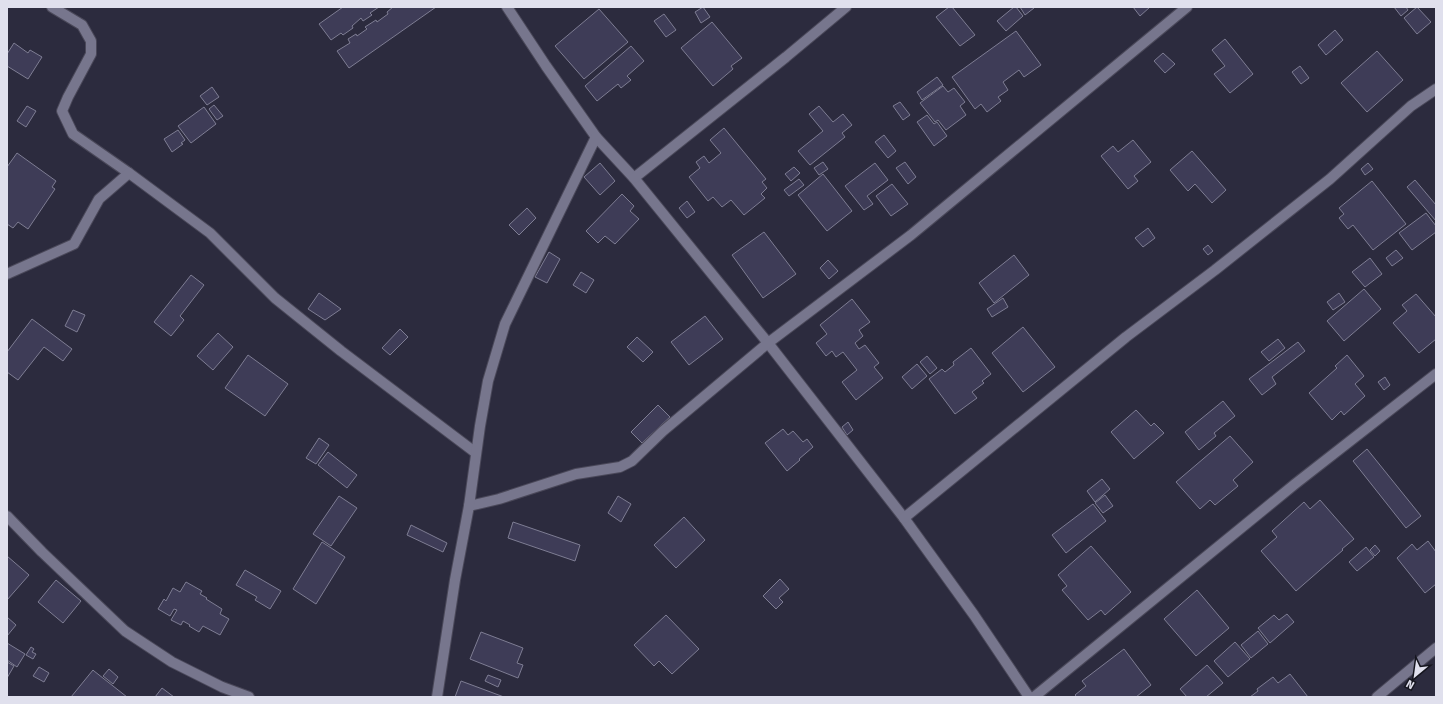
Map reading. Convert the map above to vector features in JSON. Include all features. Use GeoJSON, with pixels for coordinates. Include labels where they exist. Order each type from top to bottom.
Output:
{"type":"FeatureCollection","features":[{"type":"Feature","properties":{"kind":"street"},"geometry":{"type":"LineString","coordinates":[[52,7],[82,25],[91,41],[91,54],[62,111],[73,134],[210,233],[276,298],[335,346],[476,453]]}},
{"type":"Feature","properties":{"kind":"street"},"geometry":{"type":"LineString","coordinates":[[507,7],[596,137],[634,178],[768,343],[904,518],[974,615],[1029,697]]}},
{"type":"Feature","properties":{"kind":"street"},"geometry":{"type":"LineString","coordinates":[[634,178],[786,57],[846,7]]}},
{"type":"Feature","properties":{"kind":"street"},"geometry":{"type":"LineString","coordinates":[[469,506],[499,499],[576,474],[620,467],[632,461],[663,431],[768,343],[911,235],[1188,7]]}},
{"type":"Feature","properties":{"kind":"street"},"geometry":{"type":"LineString","coordinates":[[904,518],[1126,337],[1222,266],[1330,179],[1411,106],[1436,89]]}},
{"type":"Feature","properties":{"kind":"street"},"geometry":{"type":"LineString","coordinates":[[437,697],[488,381],[506,324],[596,137]]}},
{"type":"Feature","properties":{"kind":"street"},"geometry":{"type":"LineString","coordinates":[[7,274],[74,244],[99,199],[129,173]]}},
{"type":"Feature","properties":{"kind":"street"},"geometry":{"type":"LineString","coordinates":[[1034,697],[1295,484],[1436,374]]}},
{"type":"Feature","properties":{"kind":"street"},"geometry":{"type":"LineString","coordinates":[[7,516],[42,552],[125,631],[172,662],[222,687],[248,697]]}},
{"type":"Feature","properties":{"kind":"street"},"geometry":{"type":"LineString","coordinates":[[1377,697],[1436,648]]}},
{"type":"Feature","properties":{"kind":"building"},"geometry":{"type":"Polygon","coordinates":[[[343,7],[379,7],[370,13],[372,15],[363,21],[361,18],[352,26],[353,28],[343,35],[341,33],[331,40],[319,24],[343,7]]]}},
{"type":"Feature","properties":{"kind":"building"},"geometry":{"type":"Polygon","coordinates":[[[393,7],[436,7],[349,68],[337,51],[350,43],[348,39],[356,34],[357,36],[367,29],[365,27],[376,20],[377,22],[388,14],[387,12],[393,7]]]}},
{"type":"Feature","properties":{"kind":"building"},"geometry":{"type":"Polygon","coordinates":[[[703,7],[710,17],[701,23],[695,12],[703,7]]]}},
{"type":"Feature","properties":{"kind":"building"},"geometry":{"type":"Polygon","coordinates":[[[949,7],[952,7],[975,35],[960,46],[936,17],[949,7]]]}},
{"type":"Feature","properties":{"kind":"building"},"geometry":{"type":"Polygon","coordinates":[[[1016,7],[1023,16],[1006,31],[997,21],[1016,7]]]}},
{"type":"Feature","properties":{"kind":"building"},"geometry":{"type":"Polygon","coordinates":[[[1020,7],[1033,7],[1034,8],[1025,15],[1020,7]]]}},
{"type":"Feature","properties":{"kind":"building"},"geometry":{"type":"Polygon","coordinates":[[[1133,7],[1150,7],[1140,16],[1133,7]]]}},
{"type":"Feature","properties":{"kind":"building"},"geometry":{"type":"Polygon","coordinates":[[[1394,7],[1406,7],[1408,10],[1401,16],[1394,7]]]}},
{"type":"Feature","properties":{"kind":"building"},"geometry":{"type":"Polygon","coordinates":[[[1417,7],[1431,22],[1417,34],[1404,18],[1417,7]]]}},
{"type":"Feature","properties":{"kind":"building"},"geometry":{"type":"Polygon","coordinates":[[[599,9],[628,42],[584,79],[555,46],[599,9]]]}},
{"type":"Feature","properties":{"kind":"building"},"geometry":{"type":"Polygon","coordinates":[[[664,14],[676,30],[666,37],[654,21],[664,14]]]}},
{"type":"Feature","properties":{"kind":"building"},"geometry":{"type":"Polygon","coordinates":[[[712,22],[742,58],[731,66],[733,69],[713,86],[681,48],[712,22]]]}},
{"type":"Feature","properties":{"kind":"building"},"geometry":{"type":"Polygon","coordinates":[[[1335,30],[1343,40],[1326,55],[1318,45],[1335,30]]]}},
{"type":"Feature","properties":{"kind":"building"},"geometry":{"type":"Polygon","coordinates":[[[1016,31],[1041,65],[1024,77],[1019,70],[1003,82],[1008,90],[998,97],[1001,101],[987,112],[981,104],[975,109],[952,77],[1016,31]]]}},
{"type":"Feature","properties":{"kind":"building"},"geometry":{"type":"Polygon","coordinates":[[[1225,39],[1253,74],[1230,93],[1214,74],[1225,66],[1212,50],[1225,39]]]}},
{"type":"Feature","properties":{"kind":"building"},"geometry":{"type":"Polygon","coordinates":[[[14,43],[28,53],[30,50],[42,57],[28,79],[7,66],[7,54],[14,43]]]}},
{"type":"Feature","properties":{"kind":"building"},"geometry":{"type":"Polygon","coordinates":[[[631,46],[644,61],[627,76],[631,80],[621,88],[618,84],[597,101],[585,86],[631,46]]]}},
{"type":"Feature","properties":{"kind":"building"},"geometry":{"type":"Polygon","coordinates":[[[1377,51],[1403,80],[1367,112],[1341,83],[1377,51]]]}},
{"type":"Feature","properties":{"kind":"building"},"geometry":{"type":"Polygon","coordinates":[[[1163,53],[1175,64],[1165,73],[1154,61],[1163,53]]]}},
{"type":"Feature","properties":{"kind":"building"},"geometry":{"type":"Polygon","coordinates":[[[1300,66],[1309,78],[1301,84],[1292,72],[1300,66]]]}},
{"type":"Feature","properties":{"kind":"building"},"geometry":{"type":"Polygon","coordinates":[[[937,77],[943,85],[922,100],[917,92],[937,77]]]}},
{"type":"Feature","properties":{"kind":"building"},"geometry":{"type":"Polygon","coordinates":[[[943,86],[948,92],[954,88],[965,102],[960,106],[966,115],[946,130],[938,120],[935,122],[920,103],[943,86]]]}},
{"type":"Feature","properties":{"kind":"building"},"geometry":{"type":"Polygon","coordinates":[[[212,87],[219,97],[207,105],[200,96],[212,87]]]}},
{"type":"Feature","properties":{"kind":"building"},"geometry":{"type":"Polygon","coordinates":[[[900,102],[910,115],[903,120],[893,106],[900,102]]]}},
{"type":"Feature","properties":{"kind":"building"},"geometry":{"type":"Polygon","coordinates":[[[214,105],[223,116],[217,120],[209,109],[214,105]]]}},
{"type":"Feature","properties":{"kind":"building"},"geometry":{"type":"Polygon","coordinates":[[[27,106],[36,111],[26,127],[17,121],[27,106]]]}},
{"type":"Feature","properties":{"kind":"building"},"geometry":{"type":"Polygon","coordinates":[[[819,106],[833,122],[843,114],[852,125],[842,133],[845,137],[810,165],[798,151],[823,131],[809,114],[819,106]]]}},
{"type":"Feature","properties":{"kind":"building"},"geometry":{"type":"Polygon","coordinates":[[[204,107],[216,124],[191,143],[178,126],[204,107]]]}},
{"type":"Feature","properties":{"kind":"building"},"geometry":{"type":"Polygon","coordinates":[[[927,115],[934,124],[937,122],[947,136],[934,146],[917,122],[927,115]]]}},
{"type":"Feature","properties":{"kind":"building"},"geometry":{"type":"Polygon","coordinates":[[[724,128],[766,179],[762,182],[767,188],[761,194],[765,198],[744,215],[731,200],[722,207],[713,197],[708,201],[689,177],[700,168],[696,162],[704,156],[709,163],[721,153],[710,140],[724,128]]]}},
{"type":"Feature","properties":{"kind":"building"},"geometry":{"type":"Polygon","coordinates":[[[178,130],[185,140],[181,143],[183,144],[172,152],[164,139],[178,130]]]}},
{"type":"Feature","properties":{"kind":"building"},"geometry":{"type":"Polygon","coordinates":[[[884,135],[896,151],[888,158],[875,142],[884,135]]]}},
{"type":"Feature","properties":{"kind":"building"},"geometry":{"type":"Polygon","coordinates":[[[1133,140],[1151,162],[1134,176],[1138,181],[1128,189],[1101,156],[1113,146],[1118,152],[1133,140]]]}},
{"type":"Feature","properties":{"kind":"building"},"geometry":{"type":"Polygon","coordinates":[[[1192,151],[1226,190],[1212,203],[1195,184],[1188,191],[1170,170],[1192,151]]]}},
{"type":"Feature","properties":{"kind":"building"},"geometry":{"type":"Polygon","coordinates":[[[17,153],[56,181],[52,187],[55,189],[28,229],[18,222],[13,228],[7,224],[7,167],[17,153]]]}},
{"type":"Feature","properties":{"kind":"building"},"geometry":{"type":"Polygon","coordinates":[[[823,162],[828,169],[819,175],[814,168],[823,162]]]}},
{"type":"Feature","properties":{"kind":"building"},"geometry":{"type":"Polygon","coordinates":[[[905,162],[916,177],[908,184],[896,168],[905,162]]]}},
{"type":"Feature","properties":{"kind":"building"},"geometry":{"type":"Polygon","coordinates":[[[600,163],[615,181],[600,195],[584,177],[600,163]]]}},
{"type":"Feature","properties":{"kind":"building"},"geometry":{"type":"Polygon","coordinates":[[[875,163],[888,180],[867,196],[873,204],[864,210],[845,186],[875,163]]]}},
{"type":"Feature","properties":{"kind":"building"},"geometry":{"type":"Polygon","coordinates":[[[1368,163],[1373,169],[1365,175],[1361,169],[1368,163]]]}},
{"type":"Feature","properties":{"kind":"building"},"geometry":{"type":"Polygon","coordinates":[[[794,167],[800,173],[791,181],[785,174],[794,167]]]}},
{"type":"Feature","properties":{"kind":"building"},"geometry":{"type":"Polygon","coordinates":[[[823,174],[852,211],[827,231],[798,195],[823,174]]]}},
{"type":"Feature","properties":{"kind":"building"},"geometry":{"type":"Polygon","coordinates":[[[799,179],[804,185],[789,196],[784,190],[799,179]]]}},
{"type":"Feature","properties":{"kind":"building"},"geometry":{"type":"Polygon","coordinates":[[[1415,180],[1436,205],[1436,221],[1407,187],[1415,180]]]}},
{"type":"Feature","properties":{"kind":"building"},"geometry":{"type":"Polygon","coordinates":[[[1372,181],[1406,224],[1373,250],[1353,225],[1348,229],[1339,218],[1344,214],[1339,208],[1372,181]]]}},
{"type":"Feature","properties":{"kind":"building"},"geometry":{"type":"Polygon","coordinates":[[[892,184],[908,204],[891,216],[876,196],[892,184]]]}},
{"type":"Feature","properties":{"kind":"building"},"geometry":{"type":"Polygon","coordinates":[[[622,194],[634,206],[630,211],[639,219],[615,244],[605,236],[598,243],[586,231],[622,194]]]}},
{"type":"Feature","properties":{"kind":"building"},"geometry":{"type":"Polygon","coordinates":[[[687,201],[695,212],[687,218],[679,208],[687,201]]]}},
{"type":"Feature","properties":{"kind":"building"},"geometry":{"type":"Polygon","coordinates":[[[527,208],[536,218],[519,235],[509,225],[527,208]]]}},
{"type":"Feature","properties":{"kind":"building"},"geometry":{"type":"Polygon","coordinates":[[[1426,213],[1436,226],[1436,232],[1412,250],[1399,233],[1426,213]]]}},
{"type":"Feature","properties":{"kind":"building"},"geometry":{"type":"Polygon","coordinates":[[[1148,228],[1155,238],[1143,247],[1135,238],[1148,228]]]}},
{"type":"Feature","properties":{"kind":"building"},"geometry":{"type":"Polygon","coordinates":[[[764,232],[796,274],[763,298],[732,255],[764,232]]]}},
{"type":"Feature","properties":{"kind":"building"},"geometry":{"type":"Polygon","coordinates":[[[1208,245],[1213,251],[1208,255],[1203,249],[1208,245]]]}},
{"type":"Feature","properties":{"kind":"building"},"geometry":{"type":"Polygon","coordinates":[[[1396,250],[1403,258],[1392,266],[1386,258],[1396,250]]]}},
{"type":"Feature","properties":{"kind":"building"},"geometry":{"type":"Polygon","coordinates":[[[549,252],[560,259],[547,283],[535,277],[549,252]]]}},
{"type":"Feature","properties":{"kind":"building"},"geometry":{"type":"Polygon","coordinates":[[[1014,255],[1029,275],[994,303],[979,283],[1014,255]]]}},
{"type":"Feature","properties":{"kind":"building"},"geometry":{"type":"Polygon","coordinates":[[[1370,258],[1382,274],[1365,287],[1352,272],[1370,258]]]}},
{"type":"Feature","properties":{"kind":"building"},"geometry":{"type":"Polygon","coordinates":[[[828,260],[838,271],[829,279],[820,268],[828,260]]]}},
{"type":"Feature","properties":{"kind":"building"},"geometry":{"type":"Polygon","coordinates":[[[581,272],[594,280],[586,293],[573,285],[581,272]]]}},
{"type":"Feature","properties":{"kind":"building"},"geometry":{"type":"Polygon","coordinates":[[[191,275],[204,285],[180,316],[184,320],[171,336],[154,322],[191,275]]]}},
{"type":"Feature","properties":{"kind":"building"},"geometry":{"type":"Polygon","coordinates":[[[1364,289],[1381,309],[1344,341],[1327,321],[1364,289]]]}},
{"type":"Feature","properties":{"kind":"building"},"geometry":{"type":"Polygon","coordinates":[[[319,293],[341,309],[325,320],[308,309],[319,293]]]}},
{"type":"Feature","properties":{"kind":"building"},"geometry":{"type":"Polygon","coordinates":[[[1339,293],[1345,302],[1333,310],[1327,302],[1339,293]]]}},
{"type":"Feature","properties":{"kind":"building"},"geometry":{"type":"Polygon","coordinates":[[[1416,294],[1436,317],[1436,339],[1419,353],[1393,323],[1407,311],[1402,305],[1416,294]]]}},
{"type":"Feature","properties":{"kind":"building"},"geometry":{"type":"Polygon","coordinates":[[[1003,298],[1008,307],[992,317],[987,309],[1003,298]]]}},
{"type":"Feature","properties":{"kind":"building"},"geometry":{"type":"Polygon","coordinates":[[[852,299],[870,322],[859,330],[863,336],[855,343],[859,349],[865,345],[879,363],[874,367],[883,378],[856,400],[842,382],[857,370],[843,352],[836,357],[832,351],[826,356],[816,343],[827,334],[820,325],[852,299]]]}},
{"type":"Feature","properties":{"kind":"building"},"geometry":{"type":"Polygon","coordinates":[[[73,310],[85,315],[77,332],[65,326],[73,310]]]}},
{"type":"Feature","properties":{"kind":"building"},"geometry":{"type":"Polygon","coordinates":[[[705,316],[723,339],[689,365],[671,342],[705,316]]]}},
{"type":"Feature","properties":{"kind":"building"},"geometry":{"type":"Polygon","coordinates":[[[32,319],[72,349],[63,361],[44,347],[18,380],[7,372],[7,352],[32,319]]]}},
{"type":"Feature","properties":{"kind":"building"},"geometry":{"type":"Polygon","coordinates":[[[1023,327],[1055,367],[1023,392],[992,353],[1023,327]]]}},
{"type":"Feature","properties":{"kind":"building"},"geometry":{"type":"Polygon","coordinates":[[[400,329],[408,337],[390,355],[382,348],[400,329]]]}},
{"type":"Feature","properties":{"kind":"building"},"geometry":{"type":"Polygon","coordinates":[[[218,333],[233,347],[213,370],[197,356],[218,333]]]}},
{"type":"Feature","properties":{"kind":"building"},"geometry":{"type":"Polygon","coordinates":[[[637,337],[653,352],[643,362],[627,347],[637,337]]]}},
{"type":"Feature","properties":{"kind":"building"},"geometry":{"type":"Polygon","coordinates":[[[1278,339],[1285,348],[1269,361],[1261,352],[1278,339]]]}},
{"type":"Feature","properties":{"kind":"building"},"geometry":{"type":"Polygon","coordinates":[[[1298,342],[1305,351],[1272,377],[1276,384],[1262,395],[1249,379],[1298,342]]]}},
{"type":"Feature","properties":{"kind":"building"},"geometry":{"type":"Polygon","coordinates":[[[971,348],[991,374],[982,381],[984,383],[972,392],[977,398],[955,414],[929,379],[942,369],[945,372],[954,365],[953,362],[971,348]]]}},
{"type":"Feature","properties":{"kind":"building"},"geometry":{"type":"Polygon","coordinates":[[[248,355],[288,384],[265,416],[225,388],[248,355]]]}},
{"type":"Feature","properties":{"kind":"building"},"geometry":{"type":"Polygon","coordinates":[[[1347,355],[1364,376],[1355,384],[1365,396],[1344,415],[1341,411],[1332,420],[1309,393],[1337,368],[1335,366],[1347,355]]]}},
{"type":"Feature","properties":{"kind":"building"},"geometry":{"type":"Polygon","coordinates":[[[927,356],[937,368],[930,374],[920,362],[927,356]]]}},
{"type":"Feature","properties":{"kind":"building"},"geometry":{"type":"Polygon","coordinates":[[[917,364],[927,376],[912,389],[902,377],[917,364]]]}},
{"type":"Feature","properties":{"kind":"building"},"geometry":{"type":"Polygon","coordinates":[[[1385,377],[1390,385],[1384,390],[1378,382],[1385,377]]]}},
{"type":"Feature","properties":{"kind":"building"},"geometry":{"type":"Polygon","coordinates":[[[1223,401],[1235,416],[1214,433],[1216,436],[1199,450],[1185,432],[1223,401]]]}},
{"type":"Feature","properties":{"kind":"building"},"geometry":{"type":"Polygon","coordinates":[[[658,405],[670,417],[642,443],[631,432],[658,405]]]}},
{"type":"Feature","properties":{"kind":"building"},"geometry":{"type":"Polygon","coordinates":[[[1136,410],[1151,426],[1154,423],[1164,433],[1134,459],[1111,432],[1136,410]]]}},
{"type":"Feature","properties":{"kind":"building"},"geometry":{"type":"Polygon","coordinates":[[[848,422],[853,430],[847,435],[842,427],[848,422]]]}},
{"type":"Feature","properties":{"kind":"building"},"geometry":{"type":"Polygon","coordinates":[[[783,429],[788,435],[793,431],[803,442],[807,439],[813,447],[787,471],[765,443],[783,429]]]}},
{"type":"Feature","properties":{"kind":"building"},"geometry":{"type":"Polygon","coordinates":[[[1230,436],[1253,462],[1233,480],[1238,486],[1215,505],[1210,500],[1200,509],[1176,482],[1230,436]]]}},
{"type":"Feature","properties":{"kind":"building"},"geometry":{"type":"Polygon","coordinates":[[[319,438],[329,445],[316,464],[306,458],[319,438]]]}},
{"type":"Feature","properties":{"kind":"building"},"geometry":{"type":"Polygon","coordinates":[[[1367,449],[1421,516],[1406,528],[1353,461],[1367,449]]]}},
{"type":"Feature","properties":{"kind":"building"},"geometry":{"type":"Polygon","coordinates":[[[328,452],[357,475],[347,488],[318,465],[328,452]]]}},
{"type":"Feature","properties":{"kind":"building"},"geometry":{"type":"Polygon","coordinates":[[[1102,479],[1110,489],[1095,502],[1087,491],[1102,479]]]}},
{"type":"Feature","properties":{"kind":"building"},"geometry":{"type":"Polygon","coordinates":[[[1105,495],[1113,506],[1103,513],[1095,503],[1105,495]]]}},
{"type":"Feature","properties":{"kind":"building"},"geometry":{"type":"Polygon","coordinates":[[[339,496],[357,508],[331,546],[313,534],[339,496]]]}},
{"type":"Feature","properties":{"kind":"building"},"geometry":{"type":"Polygon","coordinates":[[[618,496],[631,504],[621,522],[608,513],[618,496]]]}},
{"type":"Feature","properties":{"kind":"building"},"geometry":{"type":"Polygon","coordinates":[[[1320,500],[1354,539],[1296,591],[1261,551],[1277,537],[1272,531],[1304,502],[1310,509],[1320,500]]]}},
{"type":"Feature","properties":{"kind":"building"},"geometry":{"type":"Polygon","coordinates":[[[1093,504],[1106,521],[1066,553],[1052,535],[1093,504]]]}},
{"type":"Feature","properties":{"kind":"building"},"geometry":{"type":"Polygon","coordinates":[[[684,517],[705,540],[676,568],[654,545],[684,517]]]}},
{"type":"Feature","properties":{"kind":"building"},"geometry":{"type":"Polygon","coordinates":[[[513,522],[580,545],[575,561],[508,538],[513,522]]]}},
{"type":"Feature","properties":{"kind":"building"},"geometry":{"type":"Polygon","coordinates":[[[411,525],[447,543],[443,552],[407,535],[411,525]]]}},
{"type":"Feature","properties":{"kind":"building"},"geometry":{"type":"Polygon","coordinates":[[[1428,541],[1436,552],[1436,584],[1425,593],[1397,558],[1412,544],[1417,550],[1428,541]]]}},
{"type":"Feature","properties":{"kind":"building"},"geometry":{"type":"Polygon","coordinates":[[[322,542],[345,557],[316,604],[293,589],[322,542]]]}},
{"type":"Feature","properties":{"kind":"building"},"geometry":{"type":"Polygon","coordinates":[[[1375,545],[1380,551],[1375,556],[1370,550],[1375,545]]]}},
{"type":"Feature","properties":{"kind":"building"},"geometry":{"type":"Polygon","coordinates":[[[1091,546],[1131,592],[1105,615],[1101,610],[1088,620],[1062,590],[1067,586],[1058,575],[1091,546]]]}},
{"type":"Feature","properties":{"kind":"building"},"geometry":{"type":"Polygon","coordinates":[[[1366,547],[1374,557],[1357,571],[1349,562],[1366,547]]]}},
{"type":"Feature","properties":{"kind":"building"},"geometry":{"type":"Polygon","coordinates":[[[7,556],[29,575],[7,600],[7,556]]]}},
{"type":"Feature","properties":{"kind":"building"},"geometry":{"type":"Polygon","coordinates":[[[245,570],[281,591],[270,609],[255,600],[257,597],[236,585],[245,570]]]}},
{"type":"Feature","properties":{"kind":"building"},"geometry":{"type":"Polygon","coordinates":[[[780,579],[789,589],[779,598],[783,602],[776,609],[763,596],[780,579]]]}},
{"type":"Feature","properties":{"kind":"building"},"geometry":{"type":"Polygon","coordinates":[[[56,580],[81,601],[63,623],[38,602],[56,580]]]}},
{"type":"Feature","properties":{"kind":"building"},"geometry":{"type":"Polygon","coordinates":[[[186,582],[202,591],[200,594],[222,609],[220,614],[229,619],[220,635],[203,626],[199,632],[183,621],[181,625],[171,620],[177,610],[174,609],[170,616],[158,609],[164,599],[166,601],[173,588],[180,592],[186,582]]]}},
{"type":"Feature","properties":{"kind":"building"},"geometry":{"type":"Polygon","coordinates":[[[1197,590],[1229,628],[1196,656],[1164,619],[1197,590]]]}},
{"type":"Feature","properties":{"kind":"building"},"geometry":{"type":"Polygon","coordinates":[[[1287,614],[1294,622],[1270,643],[1258,628],[1274,615],[1279,620],[1287,614]]]}},
{"type":"Feature","properties":{"kind":"building"},"geometry":{"type":"Polygon","coordinates":[[[666,615],[699,649],[672,674],[659,661],[654,666],[634,645],[666,615]]]}},
{"type":"Feature","properties":{"kind":"building"},"geometry":{"type":"Polygon","coordinates":[[[7,617],[16,625],[7,636],[7,617]]]}},
{"type":"Feature","properties":{"kind":"building"},"geometry":{"type":"Polygon","coordinates":[[[1258,631],[1268,644],[1251,658],[1241,645],[1258,631]]]}},
{"type":"Feature","properties":{"kind":"building"},"geometry":{"type":"Polygon","coordinates":[[[481,632],[523,648],[517,663],[523,665],[518,678],[470,659],[481,632]]]}},
{"type":"Feature","properties":{"kind":"building"},"geometry":{"type":"Polygon","coordinates":[[[1235,642],[1250,659],[1228,677],[1214,661],[1235,642]]]}},
{"type":"Feature","properties":{"kind":"building"},"geometry":{"type":"Polygon","coordinates":[[[7,643],[25,654],[17,667],[7,660],[7,643]]]}},
{"type":"Feature","properties":{"kind":"building"},"geometry":{"type":"Polygon","coordinates":[[[31,647],[34,649],[32,652],[36,654],[33,659],[26,655],[31,647]]]}},
{"type":"Feature","properties":{"kind":"building"},"geometry":{"type":"Polygon","coordinates":[[[1124,649],[1151,685],[1136,697],[1077,697],[1075,695],[1086,686],[1082,681],[1124,649]]]}},
{"type":"Feature","properties":{"kind":"building"},"geometry":{"type":"Polygon","coordinates":[[[7,662],[14,666],[7,678],[7,662]]]}},
{"type":"Feature","properties":{"kind":"building"},"geometry":{"type":"Polygon","coordinates":[[[1207,665],[1223,683],[1206,697],[1187,697],[1180,689],[1207,665]]]}},
{"type":"Feature","properties":{"kind":"building"},"geometry":{"type":"Polygon","coordinates":[[[39,667],[49,673],[44,682],[33,676],[39,667]]]}},
{"type":"Feature","properties":{"kind":"building"},"geometry":{"type":"Polygon","coordinates":[[[109,669],[118,677],[113,684],[103,676],[109,669]]]}},
{"type":"Feature","properties":{"kind":"building"},"geometry":{"type":"Polygon","coordinates":[[[93,670],[94,671],[127,697],[71,697],[93,670]]]}},
{"type":"Feature","properties":{"kind":"building"},"geometry":{"type":"Polygon","coordinates":[[[1290,674],[1308,697],[1250,697],[1258,691],[1257,689],[1273,677],[1278,683],[1290,674]]]}},
{"type":"Feature","properties":{"kind":"building"},"geometry":{"type":"Polygon","coordinates":[[[488,675],[501,680],[498,687],[485,681],[488,675]]]}},
{"type":"Feature","properties":{"kind":"building"},"geometry":{"type":"Polygon","coordinates":[[[461,681],[504,697],[455,697],[461,681]]]}},
{"type":"Feature","properties":{"kind":"building"},"geometry":{"type":"Polygon","coordinates":[[[162,688],[174,697],[155,697],[162,688]]]}}]}
